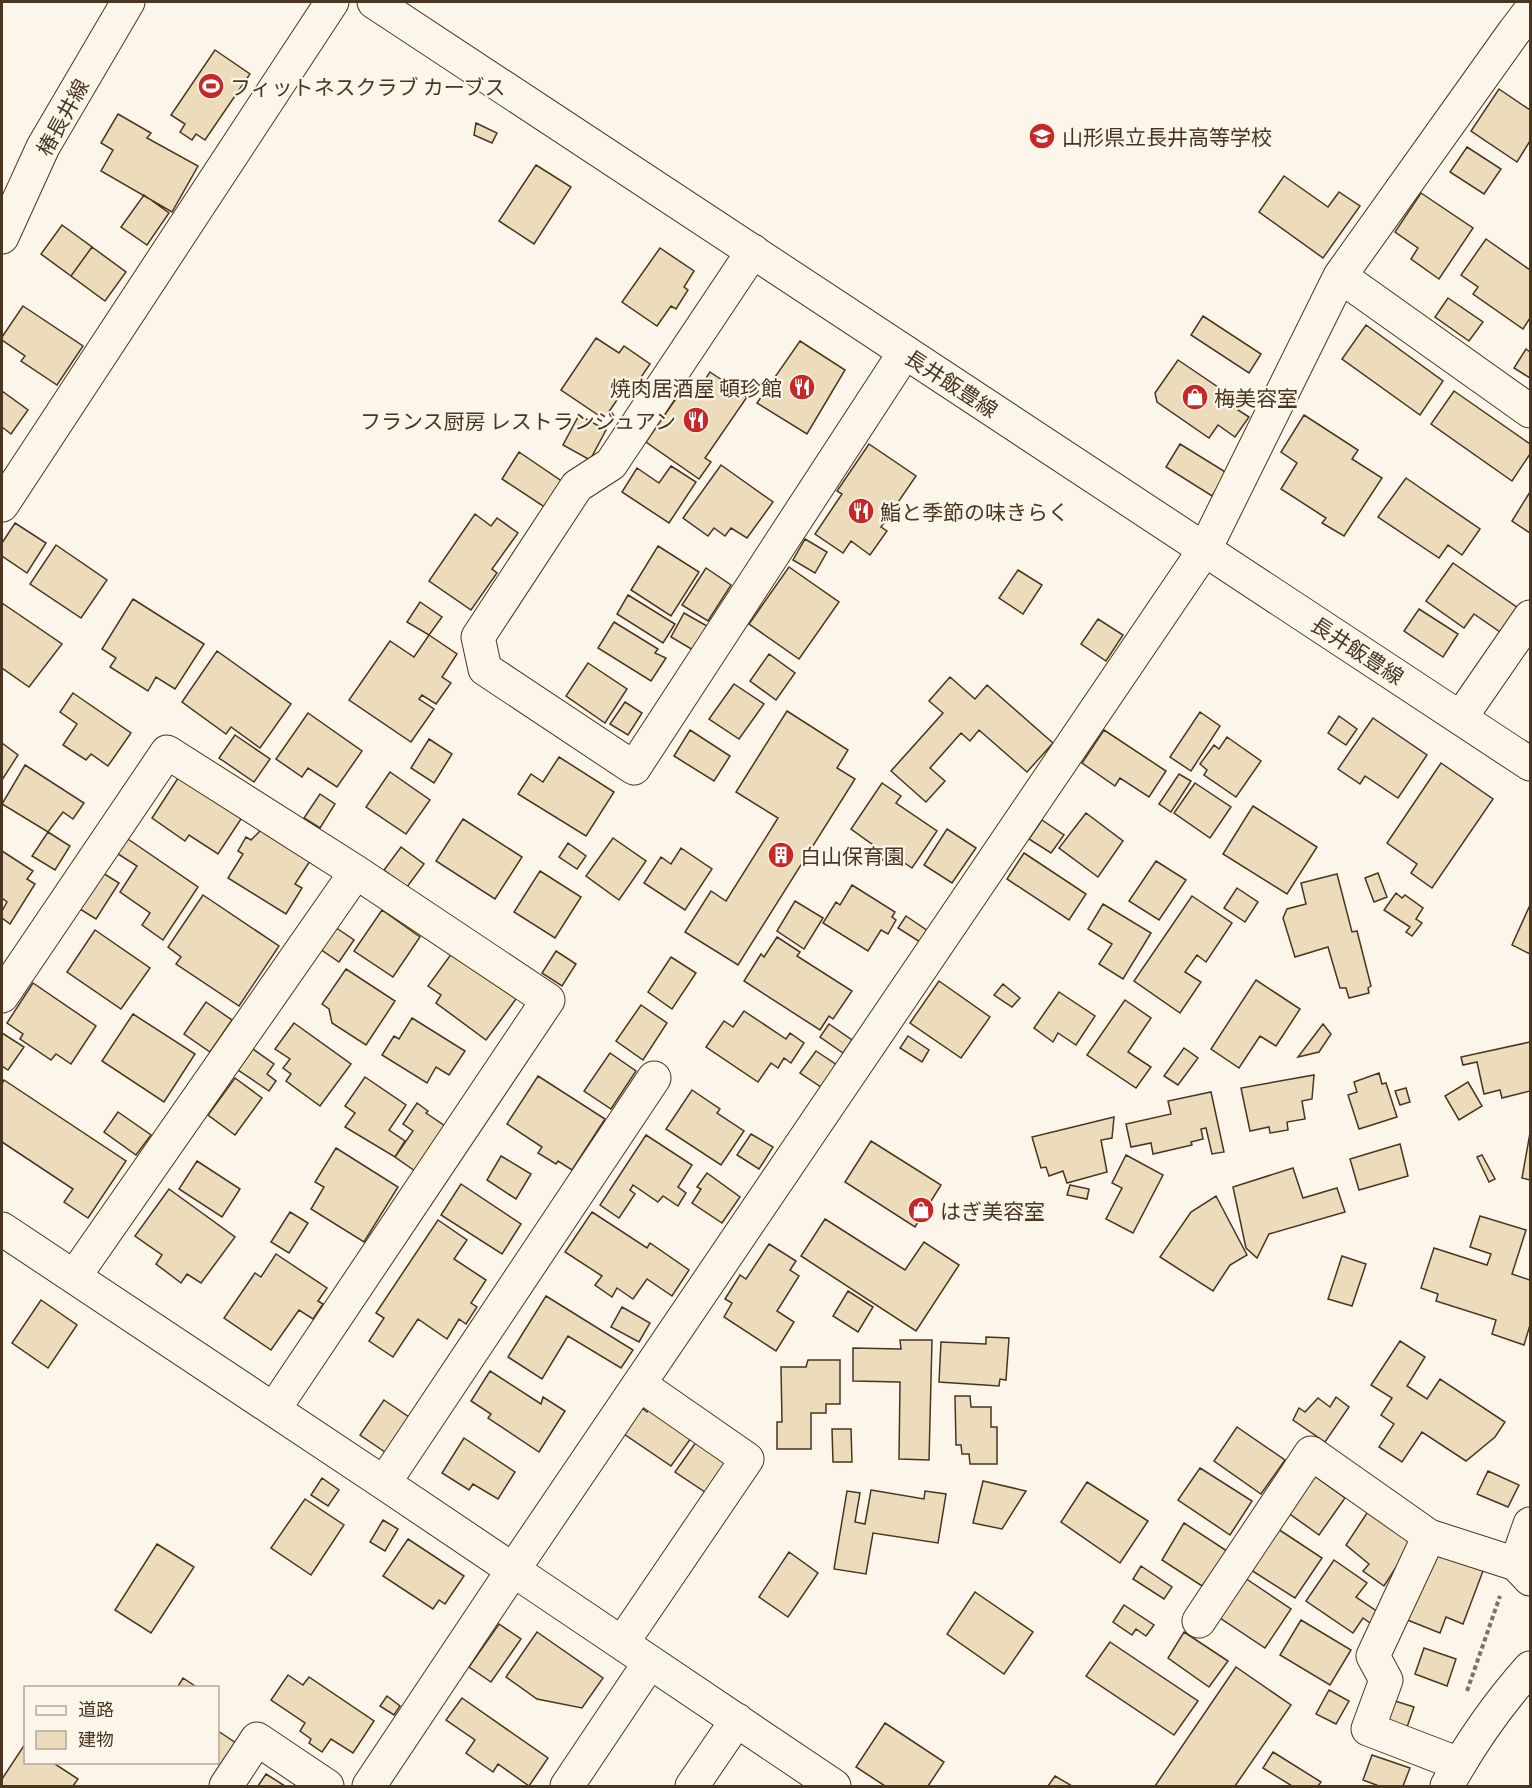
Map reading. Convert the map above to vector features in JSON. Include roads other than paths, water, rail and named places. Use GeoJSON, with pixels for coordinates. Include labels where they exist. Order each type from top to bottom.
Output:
{"type":"FeatureCollection","features":[{"type":"Feature","properties":{"kind":"main road","name":"椿長井線"},"geometry":{"type":"LineString","coordinates":[[2,237],[44,147],[128,2]]}},
{"type":"Feature","properties":{"kind":"main road"},"geometry":{"type":"LineString","coordinates":[[5,490],[332,2]]}},
{"type":"Feature","properties":{"kind":"main road","name":"長井飯豊線"},"geometry":{"type":"LineString","coordinates":[[374,2],[1530,764]]}},
{"type":"Feature","properties":{"kind":"main road"},"geometry":{"type":"LineString","coordinates":[[369,1786],[1205,549],[1340,276],[1530,11]]}},
{"type":"Feature","properties":{"kind":"main road"},"geometry":{"type":"LineString","coordinates":[[753,251],[611,464],[577,486],[478,637],[485,669],[634,768],[905,352]]}},
{"type":"Feature","properties":{"kind":"main road"},"geometry":{"type":"LineString","coordinates":[[1340,276],[1530,411]]}},
{"type":"Feature","properties":{"kind":"main road"},"geometry":{"type":"LineString","coordinates":[[1461,717],[1530,616]]}},
{"type":"Feature","properties":{"kind":"main road"},"geometry":{"type":"LineString","coordinates":[[2,996],[166,752],[356,872],[548,1000],[274,1409]]}},
{"type":"Feature","properties":{"kind":"main road"},"geometry":{"type":"LineString","coordinates":[[74,1277],[356,872]]}},
{"type":"Feature","properties":{"kind":"main road"},"geometry":{"type":"LineString","coordinates":[[384,1483],[654,1078]]}},
{"type":"Feature","properties":{"kind":"main road"},"geometry":{"type":"LineString","coordinates":[[2,1228],[834,1786]]}},
{"type":"Feature","properties":{"kind":"main road"},"geometry":{"type":"LineString","coordinates":[[622,1643],[747,1459],[639,1384]]}},
{"type":"Feature","properties":{"kind":"main road"},"geometry":{"type":"LineString","coordinates":[[1199,1621],[1311,1453],[1429,1536],[1523,1572],[1530,1524]]}},
{"type":"Feature","properties":{"kind":"main road"},"geometry":{"type":"LineString","coordinates":[[1429,1536],[1373,1656],[1386,1680],[1368,1729],[1453,1775],[1491,1716],[1530,1668]]}},
{"type":"Feature","properties":{"kind":"main road"},"geometry":{"type":"LineString","coordinates":[[567,1786],[650,1662]]}},
{"type":"Feature","properties":{"kind":"main road"},"geometry":{"type":"LineString","coordinates":[[692,1786],[737,1720]]}},
{"type":"Feature","properties":{"kind":"main road"},"geometry":{"type":"LineString","coordinates":[[226,1786],[257,1739],[327,1786]]}},
{"type":"Feature","properties":{"kind":"place","name":"フィットネスクラブ カーブス"},"geometry":{"type":"Point","coordinates":[211,86]}},
{"type":"Feature","properties":{"kind":"place","name":"山形県立長井高等学校"},"geometry":{"type":"Point","coordinates":[1042,136]}},
{"type":"Feature","properties":{"kind":"place","name":"焼肉居酒屋 頓珍館"},"geometry":{"type":"Point","coordinates":[802,387]}},
{"type":"Feature","properties":{"kind":"place","name":"梅美容室"},"geometry":{"type":"Point","coordinates":[1195,397]}},
{"type":"Feature","properties":{"kind":"place","name":"フランス厨房 レストランジュアン"},"geometry":{"type":"Point","coordinates":[696,420]}},
{"type":"Feature","properties":{"kind":"place","name":"鮨と季節の味きらく"},"geometry":{"type":"Point","coordinates":[861,511]}},
{"type":"Feature","properties":{"kind":"place","name":"白山保育園"},"geometry":{"type":"Point","coordinates":[781,855]}},
{"type":"Feature","properties":{"kind":"place","name":"はぎ美容室"},"geometry":{"type":"Point","coordinates":[921,1210]}}]}
